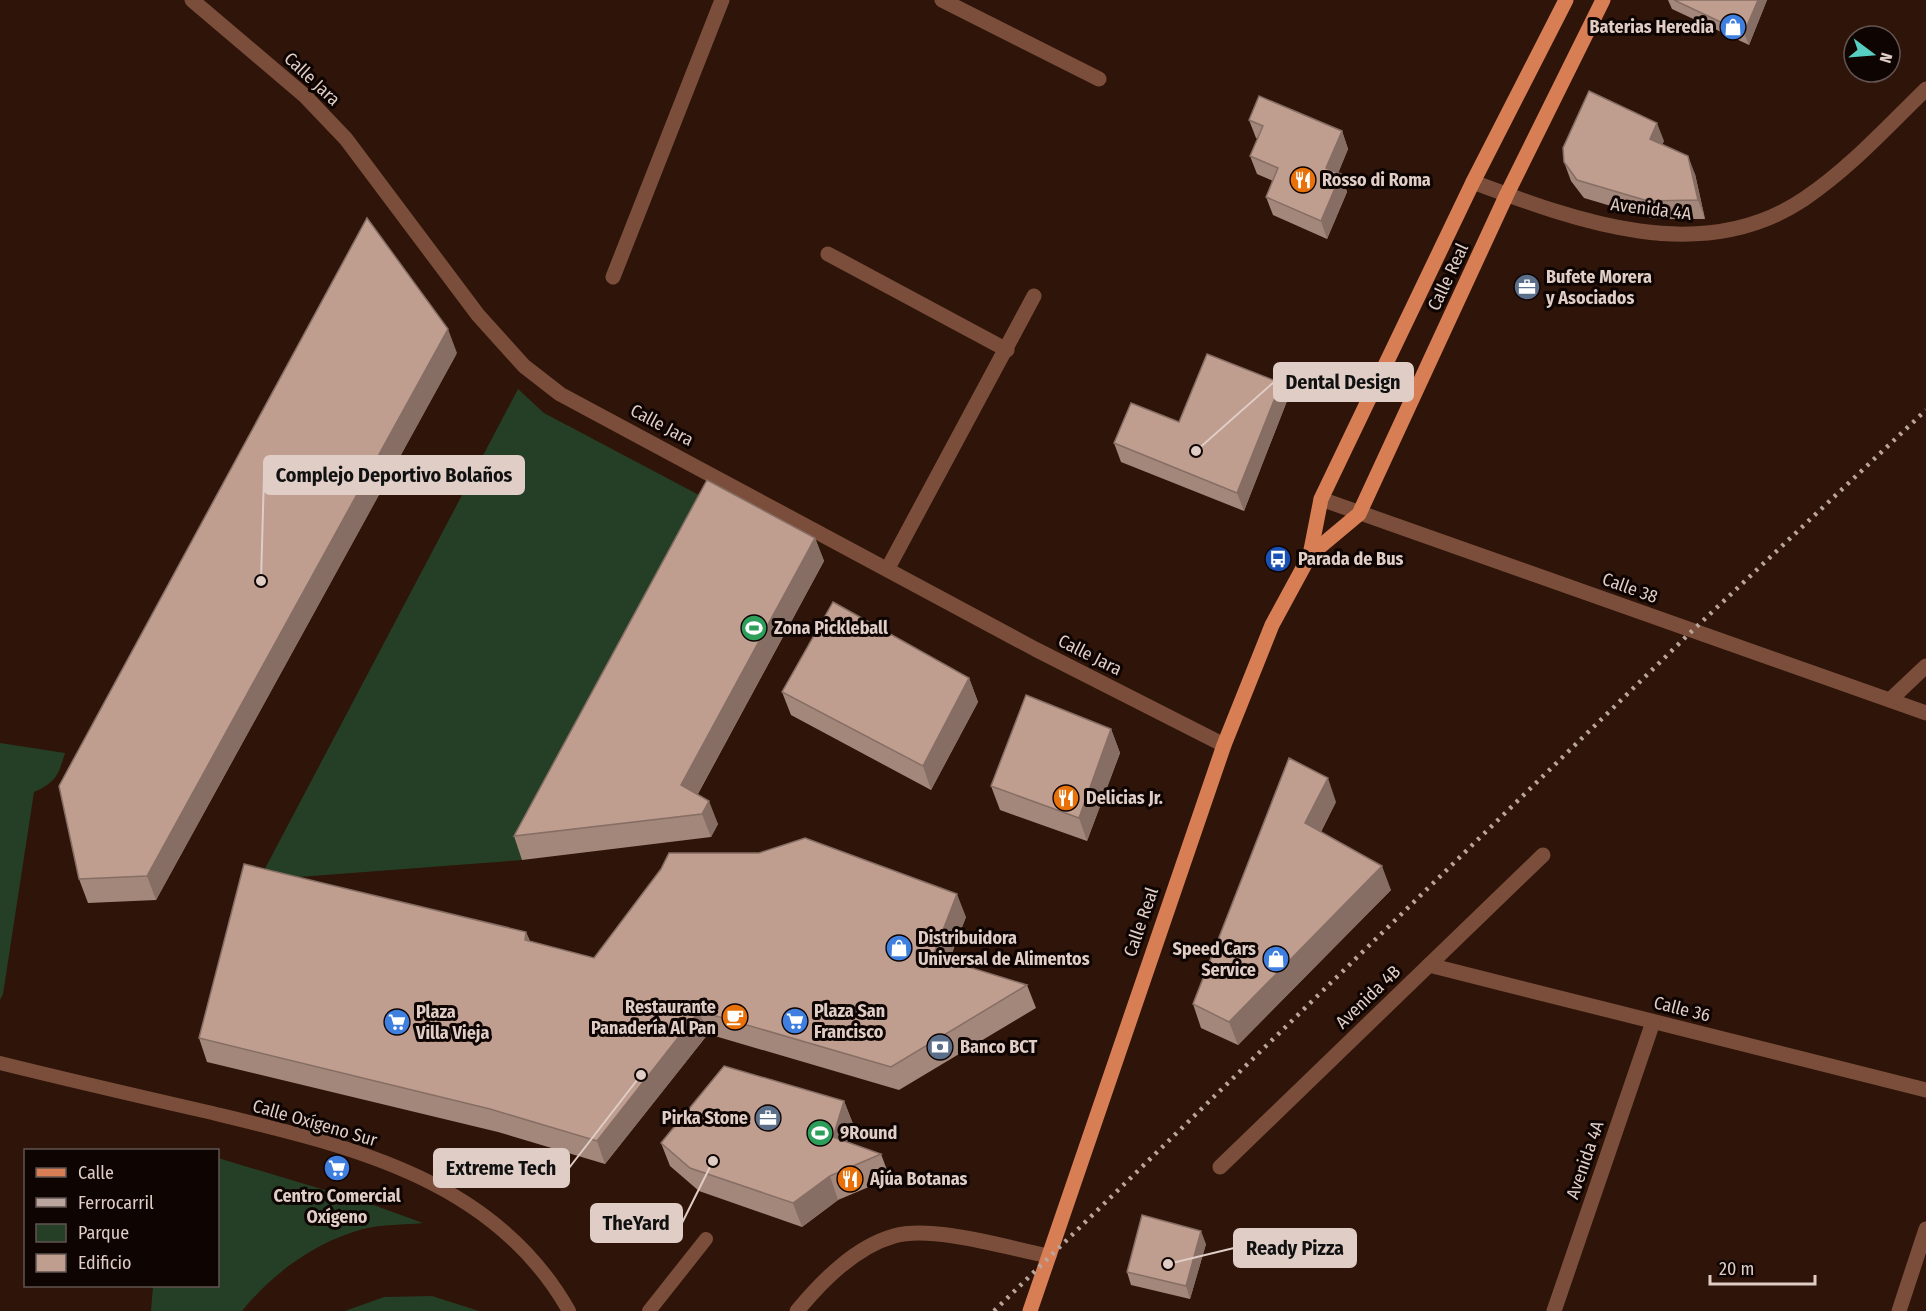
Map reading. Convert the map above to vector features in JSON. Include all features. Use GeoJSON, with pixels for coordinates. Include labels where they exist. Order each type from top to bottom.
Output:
{"type":"FeatureCollection","features":[{"type":"Feature","properties":{"kind":"main road","name":"Calle Real"},"geometry":{"type":"LineString","coordinates":[[1030,1311],[1224,745],[1272,626],[1310,555],[1321,499],[1473,182],[1566,0]]}},
{"type":"Feature","properties":{"kind":"main road","name":"Calle Real"},"geometry":{"type":"LineString","coordinates":[[1310,555],[1359,514],[1507,194],[1603,0]]}},
{"type":"Feature","properties":{"kind":"street","name":"Calle Jara"},"geometry":{"type":"LineString","coordinates":[[192,0],[305,96],[346,140],[478,315],[524,366],[560,394],[888,568],[1035,649],[1224,745]]}},
{"type":"Feature","properties":{"kind":"street"},"geometry":{"type":"LineString","coordinates":[[613,277],[722,0]]}},
{"type":"Feature","properties":{"kind":"street"},"geometry":{"type":"LineString","coordinates":[[942,0],[1099,79]]}},
{"type":"Feature","properties":{"kind":"street","name":"Avenida 4A"},"geometry":{"type":"LineString","coordinates":[[1473,182],[1574,218],[1658,234],[1692,235],[1725,231],[1764,219],[1802,200],[1842,171],[1926,89]]}},
{"type":"Feature","properties":{"kind":"street"},"geometry":{"type":"LineString","coordinates":[[828,254],[1007,350]]}},
{"type":"Feature","properties":{"kind":"street"},"geometry":{"type":"LineString","coordinates":[[888,568],[1034,296]]}},
{"type":"Feature","properties":{"kind":"street","name":"Calle 38"},"geometry":{"type":"LineString","coordinates":[[1321,499],[1926,713]]}},
{"type":"Feature","properties":{"kind":"street"},"geometry":{"type":"LineString","coordinates":[[1890,700],[1926,666]]}},
{"type":"Feature","properties":{"kind":"street","name":"Avenida 4B"},"geometry":{"type":"LineString","coordinates":[[1220,1167],[1543,855]]}},
{"type":"Feature","properties":{"kind":"street","name":"Calle 36"},"geometry":{"type":"LineString","coordinates":[[1429,964],[1926,1090]]}},
{"type":"Feature","properties":{"kind":"street","name":"Avenida 4A"},"geometry":{"type":"LineString","coordinates":[[1554,1311],[1653,1022]]}},
{"type":"Feature","properties":{"kind":"street"},"geometry":{"type":"LineString","coordinates":[[1899,1311],[1926,1229]]}},
{"type":"Feature","properties":{"kind":"street"},"geometry":{"type":"LineString","coordinates":[[796,1311],[815,1289],[849,1260],[870,1246],[895,1235],[939,1235],[1049,1256]]}},
{"type":"Feature","properties":{"kind":"lane","name":"Calle Oxígeno Sur"},"geometry":{"type":"LineString","coordinates":[[0,1064],[343,1146],[409,1170],[476,1208],[524,1250],[548,1276],[568,1311]]}},
{"type":"Feature","properties":{"kind":"lane"},"geometry":{"type":"LineString","coordinates":[[649,1311],[706,1239]]}},
{"type":"Feature","properties":{"kind":"green space"},"geometry":{"type":"Polygon","coordinates":[[[518,389],[544,413],[716,504],[522,860],[259,880],[518,389]]]}},
{"type":"Feature","properties":{"kind":"green space"},"geometry":{"type":"Polygon","coordinates":[[[0,743],[65,753],[52,781],[34,792],[3,994],[0,1000],[0,743]]]}},
{"type":"Feature","properties":{"kind":"green space"},"geometry":{"type":"Polygon","coordinates":[[[219,1158],[368,1203],[423,1223],[370,1227],[328,1242],[281,1272],[242,1311],[151,1311],[153,1287],[219,1287],[219,1158]]]}},
{"type":"Feature","properties":{"kind":"green space"},"geometry":{"type":"Polygon","coordinates":[[[432,1296],[479,1311],[345,1311],[384,1297],[432,1296]]]}},
{"type":"Feature","properties":{"kind":"building"},"geometry":{"type":"Polygon","coordinates":[[[1674,0],[1758,0],[1744,33],[1674,0]]]}},
{"type":"Feature","properties":{"kind":"building"},"geometry":{"type":"Polygon","coordinates":[[[1589,91],[1657,123],[1650,139],[1688,156],[1698,200],[1648,201],[1577,180],[1564,162],[1563,148],[1589,91]]]}},
{"type":"Feature","properties":{"kind":"building","name":"Rosso di Roma"},"geometry":{"type":"Polygon","coordinates":[[[1259,96],[1342,131],[1326,168],[1341,174],[1321,221],[1266,197],[1278,168],[1250,156],[1263,126],[1249,120],[1259,96]]]}},
{"type":"Feature","properties":{"kind":"building"},"geometry":{"type":"Polygon","coordinates":[[[367,218],[448,329],[147,876],[79,879],[59,786],[367,218]]]}},
{"type":"Feature","properties":{"kind":"building"},"geometry":{"type":"Polygon","coordinates":[[[1207,354],[1281,383],[1237,493],[1114,443],[1131,403],[1179,422],[1207,354]]]}},
{"type":"Feature","properties":{"kind":"building"},"geometry":{"type":"Polygon","coordinates":[[[707,480],[815,538],[681,785],[709,801],[702,814],[514,836],[707,480]]]}},
{"type":"Feature","properties":{"kind":"building"},"geometry":{"type":"Polygon","coordinates":[[[833,602],[969,678],[923,766],[782,692],[833,602]]]}},
{"type":"Feature","properties":{"kind":"building"},"geometry":{"type":"Polygon","coordinates":[[[1026,695],[1111,729],[1079,818],[991,786],[1026,695]]]}},
{"type":"Feature","properties":{"kind":"building","name":"Speed Cars Service"},"geometry":{"type":"Polygon","coordinates":[[[1289,758],[1328,778],[1305,823],[1382,866],[1229,1022],[1193,1004],[1289,758]]]}},
{"type":"Feature","properties":{"kind":"building"},"geometry":{"type":"Polygon","coordinates":[[[805,838],[957,894],[933,956],[1027,985],[891,1067],[699,1011],[597,1141],[490,1109],[199,1038],[244,864],[526,932],[525,940],[594,958],[661,869],[669,853],[759,853],[805,838]]]}},
{"type":"Feature","properties":{"kind":"building"},"geometry":{"type":"Polygon","coordinates":[[[724,1066],[844,1101],[833,1137],[881,1154],[830,1176],[793,1203],[690,1168],[661,1143],[724,1066]]]}},
{"type":"Feature","properties":{"kind":"building"},"geometry":{"type":"Polygon","coordinates":[[[1142,1215],[1201,1231],[1186,1286],[1127,1272],[1142,1215]]]}},
{"type":"Feature","properties":{"kind":"railway"},"geometry":{"type":"LineString","coordinates":[[994,1311],[1692,631],[1926,410]]}},
{"type":"Feature","properties":{"kind":"place","name":"Baterias Heredia"},"geometry":{"type":"Point","coordinates":[1733,27]}},
{"type":"Feature","properties":{"kind":"place","name":"Rosso di Roma"},"geometry":{"type":"Point","coordinates":[1303,180]}},
{"type":"Feature","properties":{"kind":"place","name":"Bufete Morera y Asociados"},"geometry":{"type":"Point","coordinates":[1527,287]}},
{"type":"Feature","properties":{"kind":"place","name":"Dental Design"},"geometry":{"type":"Point","coordinates":[1196,451]}},
{"type":"Feature","properties":{"kind":"place","name":"Parada de Bus"},"geometry":{"type":"Point","coordinates":[1278,559]}},
{"type":"Feature","properties":{"kind":"place","name":"Complejo Deportivo Bolaños"},"geometry":{"type":"Point","coordinates":[261,581]}},
{"type":"Feature","properties":{"kind":"place","name":"Zona Pickleball"},"geometry":{"type":"Point","coordinates":[754,628]}},
{"type":"Feature","properties":{"kind":"place","name":"Delicias Jr."},"geometry":{"type":"Point","coordinates":[1066,798]}},
{"type":"Feature","properties":{"kind":"place","name":"Distribuidora Universal de Alimentos"},"geometry":{"type":"Point","coordinates":[899,948]}},
{"type":"Feature","properties":{"kind":"place","name":"Speed Cars Service"},"geometry":{"type":"Point","coordinates":[1276,959]}},
{"type":"Feature","properties":{"kind":"place","name":"Restaurante Panadería Al Pan"},"geometry":{"type":"Point","coordinates":[735,1017]}},
{"type":"Feature","properties":{"kind":"place","name":"Plaza San Francisco"},"geometry":{"type":"Point","coordinates":[795,1021]}},
{"type":"Feature","properties":{"kind":"place","name":"Plaza Villa Vieja"},"geometry":{"type":"Point","coordinates":[397,1022]}},
{"type":"Feature","properties":{"kind":"place","name":"Banco BCT"},"geometry":{"type":"Point","coordinates":[940,1047]}},
{"type":"Feature","properties":{"kind":"place","name":"Extreme Tech"},"geometry":{"type":"Point","coordinates":[641,1075]}},
{"type":"Feature","properties":{"kind":"place","name":"Pirka Stone"},"geometry":{"type":"Point","coordinates":[768,1118]}},
{"type":"Feature","properties":{"kind":"place","name":"9Round"},"geometry":{"type":"Point","coordinates":[820,1133]}},
{"type":"Feature","properties":{"kind":"place","name":"TheYard"},"geometry":{"type":"Point","coordinates":[713,1161]}},
{"type":"Feature","properties":{"kind":"place","name":"Centro Comercial Oxígeno"},"geometry":{"type":"Point","coordinates":[337,1168]}},
{"type":"Feature","properties":{"kind":"place","name":"Ajúa Botanas"},"geometry":{"type":"Point","coordinates":[850,1179]}},
{"type":"Feature","properties":{"kind":"place","name":"Ready Pizza"},"geometry":{"type":"Point","coordinates":[1168,1264]}}]}
